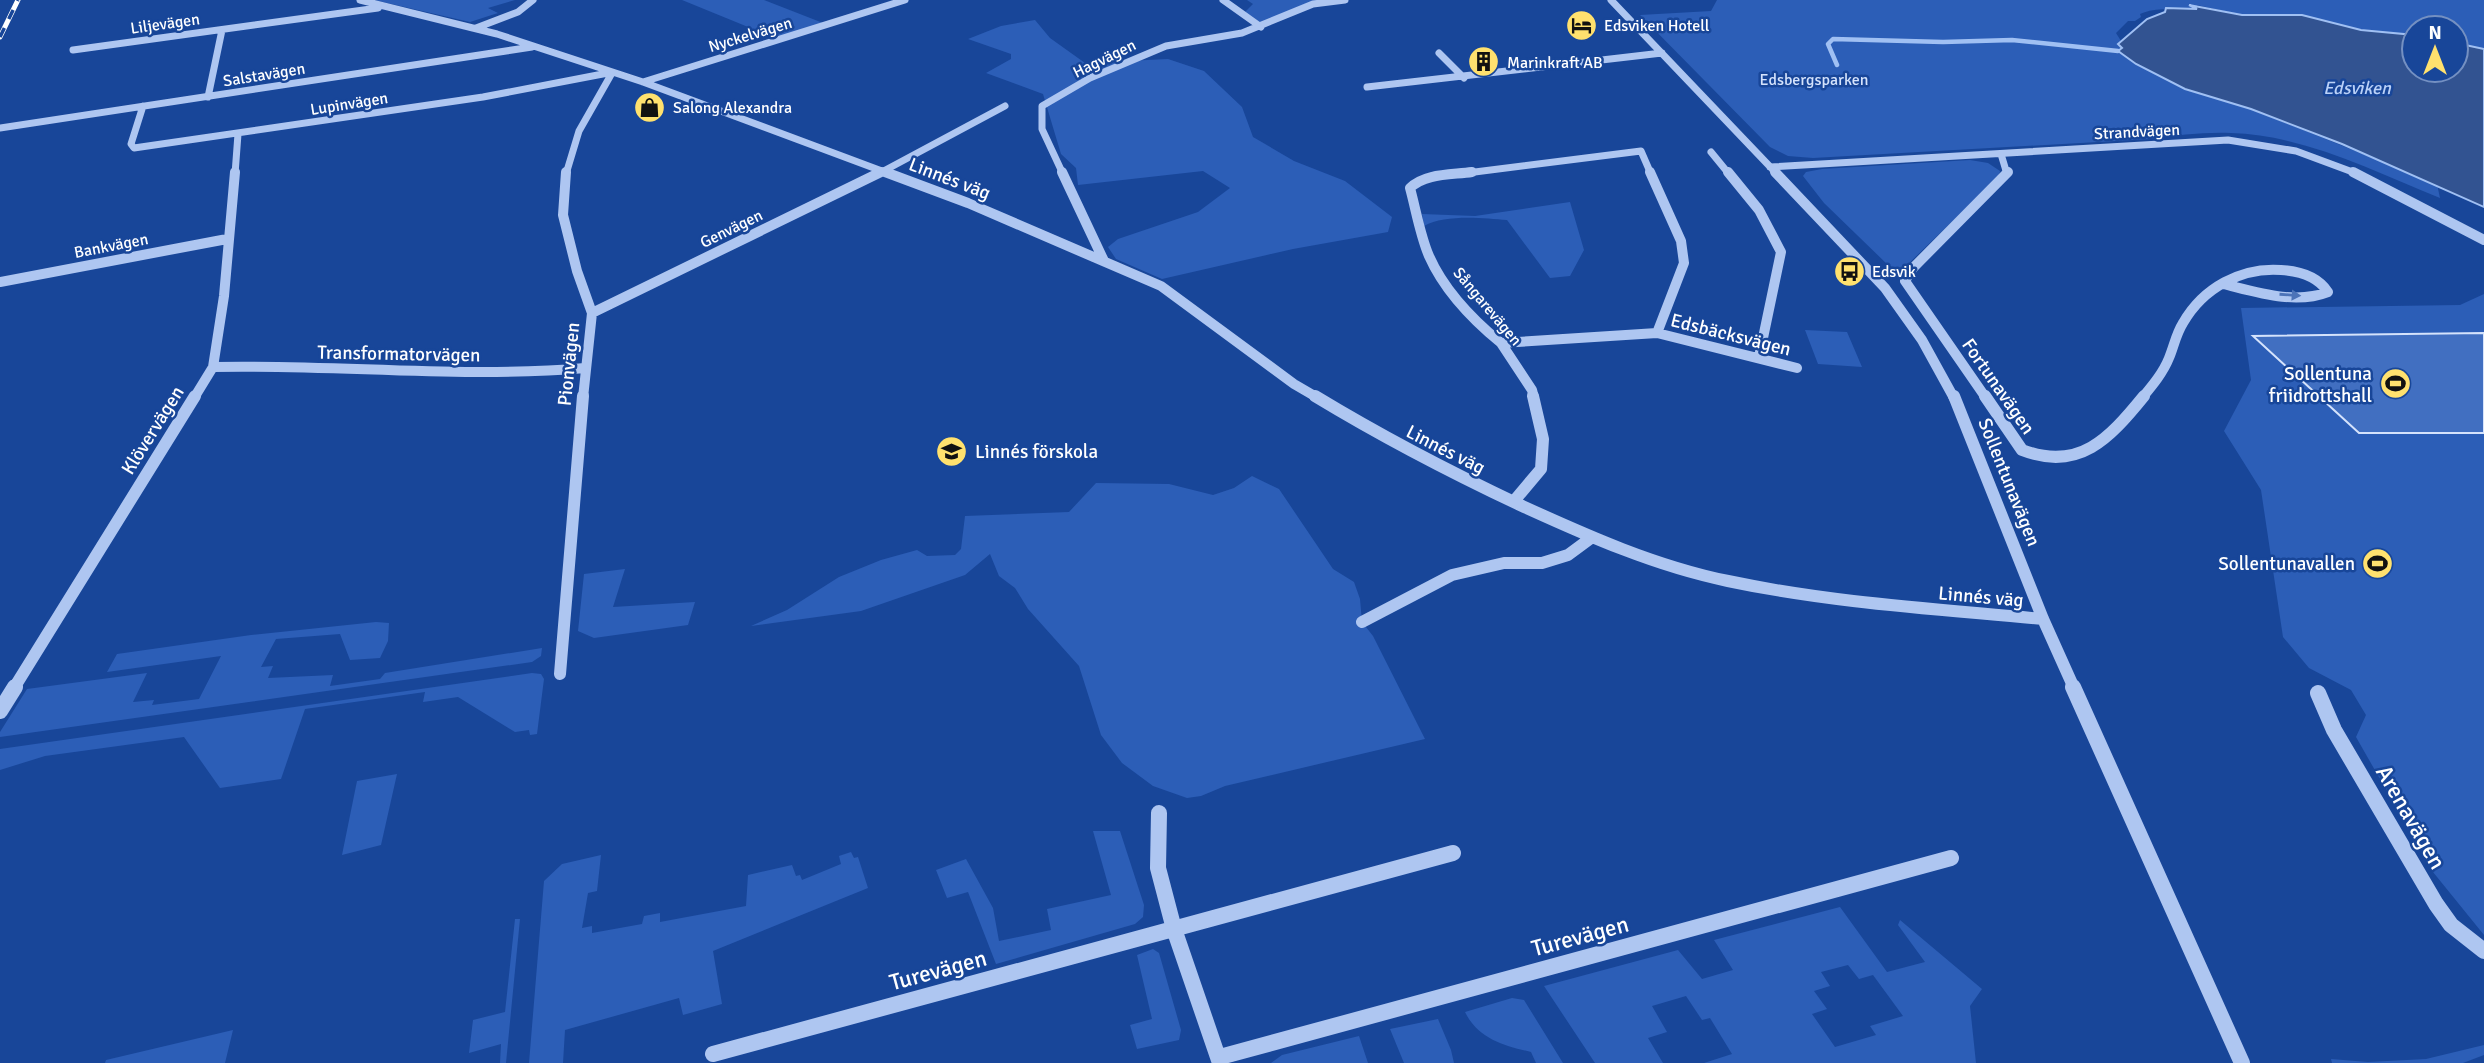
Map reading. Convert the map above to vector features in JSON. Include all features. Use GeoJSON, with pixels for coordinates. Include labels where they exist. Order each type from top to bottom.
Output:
{"type":"FeatureCollection","features":[{"type":"Feature","properties":{"kind":"street","name":"Linnés väg"},"geometry":{"type":"LineString","coordinates":[[360,0],[476,28],[643,82],[968,203],[1104,261],[1161,286],[1294,384],[1359,424],[1514,502],[1591,538],[1646,559],[1804,595],[2043,619]]}},
{"type":"Feature","properties":{"kind":"street"},"geometry":{"type":"LineString","coordinates":[[476,28],[518,12],[533,0]]}},
{"type":"Feature","properties":{"kind":"street","name":"Nyckelvägen"},"geometry":{"type":"LineString","coordinates":[[643,82],[905,0]]}},
{"type":"Feature","properties":{"kind":"street"},"geometry":{"type":"LineString","coordinates":[[1223,0],[1261,27]]}},
{"type":"Feature","properties":{"kind":"street","name":"Hagvägen"},"geometry":{"type":"LineString","coordinates":[[1104,261],[1042,129],[1042,106],[1090,79],[1166,46],[1242,33],[1313,4],[1345,0]]}},
{"type":"Feature","properties":{"kind":"street","name":"Sollentunavägen"},"geometry":{"type":"LineString","coordinates":[[1611,0],[1885,288],[1922,340],[1954,397],[2043,619],[2242,1063]]}},
{"type":"Feature","properties":{"kind":"street","name":"Liljevägen"},"geometry":{"type":"LineString","coordinates":[[74,50],[384,7]]}},
{"type":"Feature","properties":{"kind":"street"},"geometry":{"type":"LineString","coordinates":[[208,97],[222,30]]}},
{"type":"Feature","properties":{"kind":"street","name":"Salstavägen"},"geometry":{"type":"LineString","coordinates":[[0,128],[532,47]]}},
{"type":"Feature","properties":{"kind":"street"},"geometry":{"type":"LineString","coordinates":[[1439,53],[1464,78]]}},
{"type":"Feature","properties":{"kind":"street"},"geometry":{"type":"LineString","coordinates":[[1367,87],[1464,78],[1662,53]]}},
{"type":"Feature","properties":{"kind":"street","name":"Lupinvägen"},"geometry":{"type":"LineString","coordinates":[[143,106],[131,144],[134,148],[483,97],[612,73]]}},
{"type":"Feature","properties":{"kind":"street","name":"Pionvägen"},"geometry":{"type":"LineString","coordinates":[[560,674],[585,368],[592,313],[577,271],[563,215],[565,176],[579,131],[612,73]]}},
{"type":"Feature","properties":{"kind":"street","name":"Linnés väg"},"geometry":{"type":"LineString","coordinates":[[884,171],[1005,106]]}},
{"type":"Feature","properties":{"kind":"street","name":"Klövervägen"},"geometry":{"type":"LineString","coordinates":[[0,711],[213,367],[224,296],[238,134]]}},
{"type":"Feature","properties":{"kind":"street","name":"Strandvägen"},"geometry":{"type":"LineString","coordinates":[[1770,167],[2228,140],[2259,142],[2326,160],[2484,240]]}},
{"type":"Feature","properties":{"kind":"street","name":"Edsbäcksvägen"},"geometry":{"type":"LineString","coordinates":[[1641,151],[1682,241],[1684,263],[1657,333]]}},
{"type":"Feature","properties":{"kind":"street","name":"Sångarevägen"},"geometry":{"type":"LineString","coordinates":[[1514,502],[1541,469],[1543,439],[1532,390],[1501,343],[1479,325],[1458,300],[1429,256],[1410,188],[1416,182],[1427,178],[1641,151]]}},
{"type":"Feature","properties":{"kind":"street"},"geometry":{"type":"LineString","coordinates":[[1711,152],[1759,210],[1781,252],[1759,356]]}},
{"type":"Feature","properties":{"kind":"street","name":"Fortunavägen"},"geometry":{"type":"LineString","coordinates":[[2001,154],[2008,173],[1913,268],[1905,281],[2022,450],[2041,457],[2073,457],[2104,436],[2148,393],[2167,363],[2183,321],[2213,288],[2240,273],[2277,269],[2310,277],[2328,292],[2322,295],[2291,296],[2223,284]]}},
{"type":"Feature","properties":{"kind":"street","name":"Genvägen"},"geometry":{"type":"LineString","coordinates":[[592,313],[884,171]]}},
{"type":"Feature","properties":{"kind":"street","name":"Bankvägen"},"geometry":{"type":"LineString","coordinates":[[0,282],[227,239]]}},
{"type":"Feature","properties":{"kind":"street","name":"Edsbäcksvägen"},"geometry":{"type":"LineString","coordinates":[[1501,343],[1657,333],[1759,356],[1797,368]]}},
{"type":"Feature","properties":{"kind":"street","name":"Transformatorvägen"},"geometry":{"type":"LineString","coordinates":[[213,367],[445,373],[555,372],[585,368]]}},
{"type":"Feature","properties":{"kind":"street"},"geometry":{"type":"LineString","coordinates":[[1362,622],[1452,575],[1504,563],[1542,563],[1568,555],[1591,538]]}},
{"type":"Feature","properties":{"kind":"street","name":"Arenavägen"},"geometry":{"type":"LineString","coordinates":[[2318,693],[2334,730],[2436,904],[2451,925],[2484,951]]}},
{"type":"Feature","properties":{"kind":"street","name":"Turevägen"},"geometry":{"type":"LineString","coordinates":[[1160,813],[1158,868],[1174,929],[1220,1060],[1951,858]]}},
{"type":"Feature","properties":{"kind":"street","name":"Turevägen"},"geometry":{"type":"LineString","coordinates":[[713,1054],[1454,853]]}},
{"type":"Feature","properties":{"kind":"green space"},"geometry":{"type":"Polygon","coordinates":[[[374,0],[515,0],[488,8],[498,13],[470,22],[374,0]]]}},
{"type":"Feature","properties":{"kind":"green space"},"geometry":{"type":"Polygon","coordinates":[[[682,0],[764,0],[823,23],[775,38],[682,0]]]}},
{"type":"Feature","properties":{"kind":"green space"},"geometry":{"type":"Polygon","coordinates":[[[1247,0],[1327,0],[1261,23],[1245,12],[1253,4],[1247,0]]]}},
{"type":"Feature","properties":{"kind":"green space","name":"Edsbergsparken"},"geometry":{"type":"Polygon","coordinates":[[[1717,0],[2484,0],[2484,49],[2470,46],[2470,14],[2400,14],[2400,34],[2361,30],[2291,14],[2242,15],[2197,5],[2198,9],[2147,11],[2140,14],[2141,17],[2135,21],[2128,21],[2116,33],[2123,48],[2118,52],[2185,89],[2251,109],[2437,184],[2440,198],[2312,147],[2258,135],[2231,133],[1813,158],[1788,156],[1770,147],[1640,15],[1711,11],[1717,0]]]}},
{"type":"Feature","properties":{"kind":"green space"},"geometry":{"type":"Polygon","coordinates":[[[1035,20],[1050,38],[1085,63],[1168,59],[1204,71],[1242,107],[1253,137],[1294,161],[1345,181],[1392,217],[1388,232],[1293,249],[1162,279],[1116,259],[1108,247],[1118,239],[1198,212],[1230,188],[1203,171],[1078,185],[1076,168],[1061,154],[1043,94],[986,73],[1011,59],[1011,54],[968,39],[1001,26],[1035,20]]]}},
{"type":"Feature","properties":{"kind":"green space"},"geometry":{"type":"Polygon","coordinates":[[[1970,160],[1988,163],[2000,171],[1999,176],[1903,269],[1889,266],[1824,203],[1803,176],[1806,172],[1822,169],[1970,160]]]}},
{"type":"Feature","properties":{"kind":"green space"},"geometry":{"type":"Polygon","coordinates":[[[1570,202],[1584,250],[1570,276],[1550,278],[1507,220],[1453,218],[1424,226],[1422,214],[1475,216],[1570,202]]]}},
{"type":"Feature","properties":{"kind":"green space","name":"Sollentunavallen"},"geometry":{"type":"Polygon","coordinates":[[[2484,294],[2484,935],[2433,872],[2356,737],[2366,715],[2351,690],[2309,668],[2283,637],[2261,490],[2224,431],[2251,380],[2241,308],[2460,305],[2484,294]]]}},
{"type":"Feature","properties":{"kind":"green space"},"geometry":{"type":"Polygon","coordinates":[[[1805,330],[1847,332],[1862,367],[1818,364],[1805,330]]]}},
{"type":"Feature","properties":{"kind":"green space"},"geometry":{"type":"Polygon","coordinates":[[[1252,476],[1279,489],[1333,569],[1354,582],[1360,599],[1362,622],[1373,636],[1425,739],[1225,786],[1201,796],[1187,798],[1153,786],[1122,763],[1101,735],[1079,666],[1028,609],[1015,588],[999,576],[990,554],[965,575],[861,611],[751,626],[787,610],[839,577],[881,560],[917,550],[927,556],[955,555],[961,549],[965,516],[1069,512],[1096,483],[1169,484],[1213,495],[1234,488],[1252,476]]]}},
{"type":"Feature","properties":{"kind":"green space"},"geometry":{"type":"Polygon","coordinates":[[[625,569],[613,607],[695,602],[688,625],[594,638],[578,631],[584,574],[625,569]]]}},
{"type":"Feature","properties":{"kind":"green space"},"geometry":{"type":"Polygon","coordinates":[[[376,622],[389,623],[388,641],[380,658],[350,660],[340,634],[276,639],[261,667],[273,666],[268,678],[333,675],[330,686],[380,679],[385,673],[542,648],[541,656],[532,662],[0,737],[0,732],[27,689],[147,673],[133,702],[154,700],[152,705],[199,699],[221,656],[107,672],[117,654],[251,635],[376,622]]]}},
{"type":"Feature","properties":{"kind":"green space"},"geometry":{"type":"Polygon","coordinates":[[[532,673],[541,674],[544,679],[537,734],[530,735],[529,730],[515,732],[458,697],[423,702],[425,692],[305,709],[281,779],[220,788],[184,737],[45,756],[0,770],[0,749],[532,673]]]}},
{"type":"Feature","properties":{"kind":"green space"},"geometry":{"type":"Polygon","coordinates":[[[397,774],[381,845],[342,855],[357,781],[397,774]]]}},
{"type":"Feature","properties":{"kind":"green space"},"geometry":{"type":"Polygon","coordinates":[[[1093,831],[1120,831],[1144,905],[1143,917],[1135,924],[996,964],[968,892],[947,898],[936,870],[966,859],[993,908],[999,941],[1051,930],[1047,909],[1111,895],[1093,831]]]}},
{"type":"Feature","properties":{"kind":"green space"},"geometry":{"type":"Polygon","coordinates":[[[851,852],[854,858],[858,857],[868,888],[713,951],[722,1004],[683,1015],[679,998],[565,1030],[563,1063],[529,1063],[544,881],[562,864],[601,855],[597,891],[588,893],[582,928],[592,926],[592,933],[642,924],[644,916],[660,913],[660,922],[746,906],[748,875],[792,865],[796,876],[800,875],[802,880],[841,864],[839,856],[851,852]]]}},
{"type":"Feature","properties":{"kind":"green space"},"geometry":{"type":"Polygon","coordinates":[[[1840,907],[1887,972],[1925,962],[1898,925],[1900,920],[1982,989],[1970,1006],[1976,1063],[1704,1063],[1732,1054],[1710,1018],[1702,1020],[1686,996],[1652,1006],[1667,1032],[1648,1038],[1663,1063],[1595,1063],[1544,986],[1678,950],[1702,979],[1733,970],[1714,940],[1840,907]],[[1848,965],[1821,972],[1830,986],[1814,991],[1827,1009],[1812,1014],[1835,1047],[1876,1035],[1870,1026],[1903,1016],[1873,975],[1859,979],[1848,965]]]}},
{"type":"Feature","properties":{"kind":"green space"},"geometry":{"type":"Polygon","coordinates":[[[515,919],[520,919],[506,1063],[500,1063],[501,1044],[469,1053],[473,1020],[505,1012],[515,919]]]}},
{"type":"Feature","properties":{"kind":"green space"},"geometry":{"type":"Polygon","coordinates":[[[1153,949],[1159,953],[1181,1030],[1179,1040],[1137,1049],[1130,1025],[1152,1019],[1137,955],[1153,949]]]}},
{"type":"Feature","properties":{"kind":"green space"},"geometry":{"type":"Polygon","coordinates":[[[1512,998],[1524,1000],[1563,1063],[1536,1063],[1531,1052],[1502,1044],[1485,1035],[1465,1012],[1512,998]]]}},
{"type":"Feature","properties":{"kind":"green space"},"geometry":{"type":"Polygon","coordinates":[[[1438,1019],[1454,1063],[1404,1063],[1390,1029],[1438,1019]]]}},
{"type":"Feature","properties":{"kind":"green space"},"geometry":{"type":"Polygon","coordinates":[[[233,1030],[225,1063],[105,1063],[106,1060],[233,1030]]]}},
{"type":"Feature","properties":{"kind":"green space"},"geometry":{"type":"Polygon","coordinates":[[[1359,1036],[1368,1063],[1271,1063],[1282,1055],[1359,1036]]]}},
{"type":"Feature","properties":{"kind":"green space"},"geometry":{"type":"Polygon","coordinates":[[[2484,1045],[2484,1055],[2463,1063],[2332,1063],[2331,1059],[2368,1062],[2426,1059],[2484,1045]]]}},
{"type":"Feature","properties":{"kind":"water","name":"Edsviken"},"geometry":{"type":"Polygon","coordinates":[[[2189,5],[2242,15],[2302,15],[2361,30],[2400,34],[2400,84],[2470,84],[2470,46],[2484,49],[2484,207],[2342,144],[2251,109],[2185,89],[2136,64],[2118,51],[2122,48],[2118,44],[2147,19],[2165,12],[2166,8],[2197,9],[2189,5]]]}},
{"type":"Feature","properties":{"kind":"building","name":"Sollentuna friidrottshall"},"geometry":{"type":"Polygon","coordinates":[[[2484,333],[2484,433],[2359,433],[2253,336],[2484,333]]]}},
{"type":"Feature","properties":{"kind":"waterway"},"geometry":{"type":"LineString","coordinates":[[1837,65],[1828,44],[1833,39],[1943,42],[2012,40],[2118,51]]}},
{"type":"Feature","properties":{"kind":"railway"},"geometry":{"type":"LineString","coordinates":[[0,37],[18,0]]}},
{"type":"Feature","properties":{"kind":"place","name":"Edsviken Hotell"},"geometry":{"type":"Point","coordinates":[1581,25]}},
{"type":"Feature","properties":{"kind":"place","name":"Marinkraft AB"},"geometry":{"type":"Point","coordinates":[1484,62]}},
{"type":"Feature","properties":{"kind":"place","name":"Salong Alexandra"},"geometry":{"type":"Point","coordinates":[650,107]}},
{"type":"Feature","properties":{"kind":"place","name":"Edsvik"},"geometry":{"type":"Point","coordinates":[1849,271]}},
{"type":"Feature","properties":{"kind":"place","name":"Sollentuna friidrottshall"},"geometry":{"type":"Point","coordinates":[2395,384]}},
{"type":"Feature","properties":{"kind":"place","name":"Linnés förskola"},"geometry":{"type":"Point","coordinates":[952,451]}},
{"type":"Feature","properties":{"kind":"place","name":"Sollentunavallen"},"geometry":{"type":"Point","coordinates":[2378,563]}}]}
